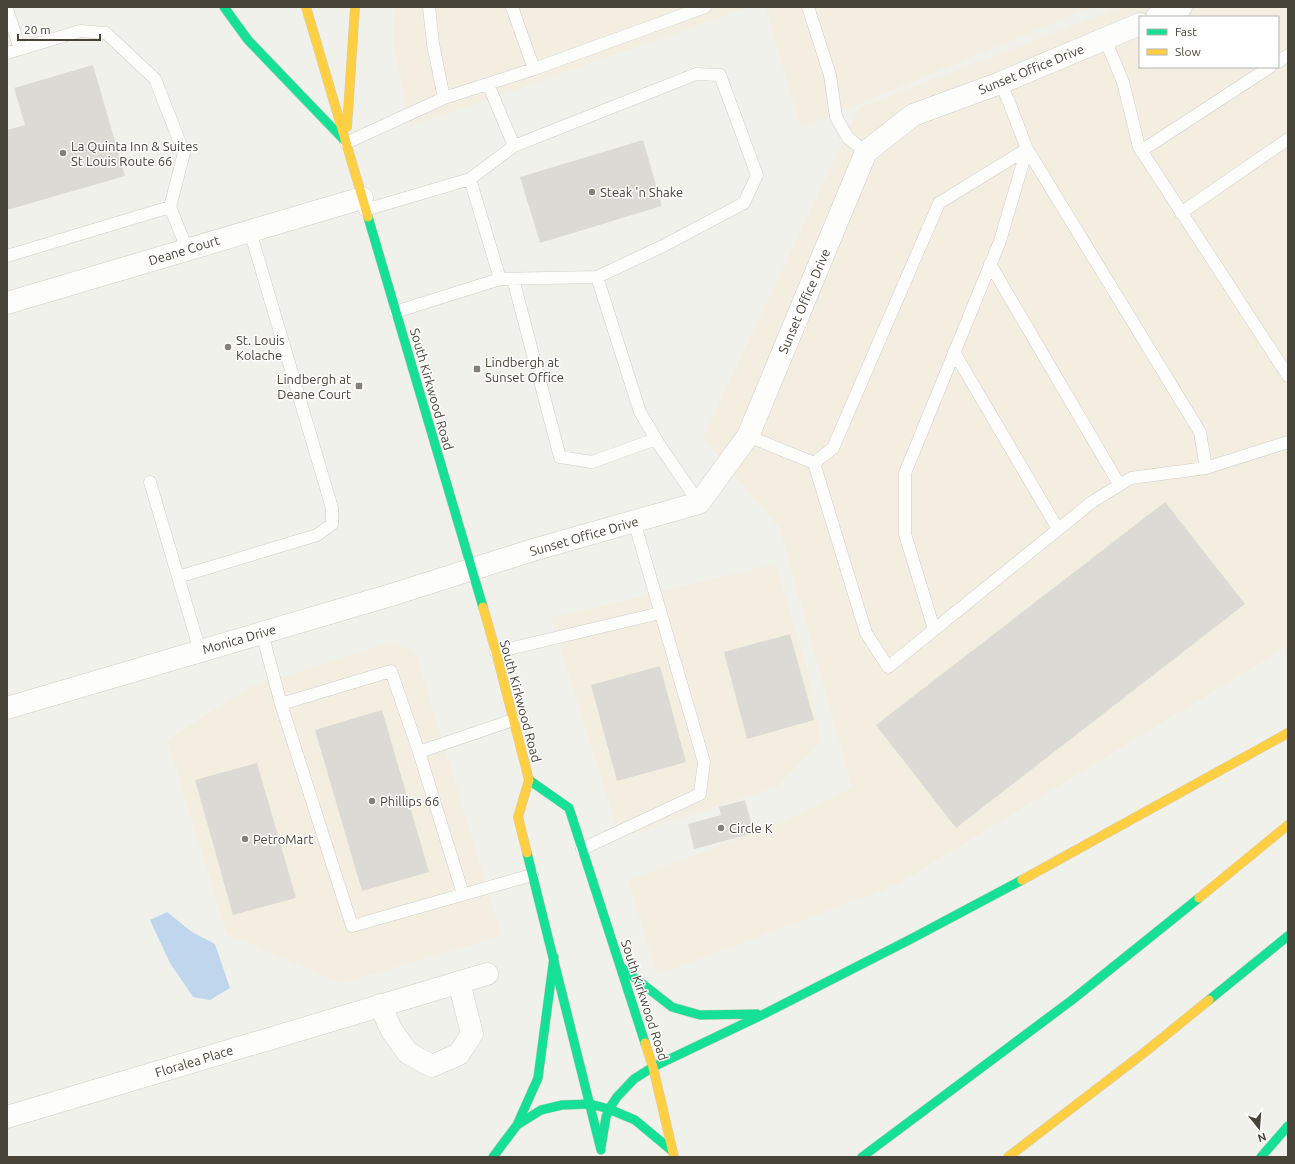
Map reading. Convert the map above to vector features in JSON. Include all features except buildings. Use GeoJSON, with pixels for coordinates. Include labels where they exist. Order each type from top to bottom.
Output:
{"type":"FeatureCollection","features":[{"type":"Feature","properties":{"kind":"main road"},"geometry":{"type":"LineString","coordinates":[[224,7],[248,40],[346,143]]}},
{"type":"Feature","properties":{"kind":"main road","name":"South Kirkwood Road"},"geometry":{"type":"LineString","coordinates":[[306,7],[496,652],[529,780],[518,817],[603,1157]]}},
{"type":"Feature","properties":{"kind":"main road"},"geometry":{"type":"LineString","coordinates":[[346,143],[355,7]]}},
{"type":"Feature","properties":{"kind":"main road"},"geometry":{"type":"LineString","coordinates":[[601,1147],[606,1117],[609,1109],[634,1079],[653,1067],[764,1014],[909,940],[1031,875],[1170,796],[1288,733]]}},
{"type":"Feature","properties":{"kind":"main road","name":"South Kirkwood Road"},"geometry":{"type":"LineString","coordinates":[[529,780],[569,808],[653,1067],[672,1153]]}},
{"type":"Feature","properties":{"kind":"main road"},"geometry":{"type":"LineString","coordinates":[[862,1157],[1072,1000],[1190,906],[1288,825]]}},
{"type":"Feature","properties":{"kind":"main road"},"geometry":{"type":"LineString","coordinates":[[1008,1157],[1145,1052],[1288,936]]}},
{"type":"Feature","properties":{"kind":"main road"},"geometry":{"type":"LineString","coordinates":[[493,1157],[517,1125],[538,1078],[554,958]]}},
{"type":"Feature","properties":{"kind":"main road"},"geometry":{"type":"LineString","coordinates":[[622,968],[672,1007],[700,1015],[764,1014]]}},
{"type":"Feature","properties":{"kind":"main road"},"geometry":{"type":"LineString","coordinates":[[517,1125],[541,1110],[562,1105],[590,1104],[609,1109],[635,1120],[672,1153]]}},
{"type":"Feature","properties":{"kind":"main road"},"geometry":{"type":"LineString","coordinates":[[1261,1157],[1288,1126]]}},
{"type":"Feature","properties":{"kind":"street"},"geometry":{"type":"LineString","coordinates":[[1159,16],[1181,7]]}},
{"type":"Feature","properties":{"kind":"street","name":"Sunset Office Drive"},"geometry":{"type":"LineString","coordinates":[[471,570],[533,550],[699,503],[748,436],[866,152],[913,115],[1000,83],[1139,24]]}},
{"type":"Feature","properties":{"kind":"street","name":"Deane Court"},"geometry":{"type":"LineString","coordinates":[[7,303],[250,231],[364,204]]}},
{"type":"Feature","properties":{"kind":"street","name":"Monica Drive"},"geometry":{"type":"LineString","coordinates":[[7,708],[471,570]]}},
{"type":"Feature","properties":{"kind":"street","name":"Floralea Place"},"geometry":{"type":"LineString","coordinates":[[7,1116],[487,974]]}},
{"type":"Feature","properties":{"kind":"street"},"geometry":{"type":"LineString","coordinates":[[380,1005],[392,1031],[408,1053],[432,1066],[459,1054],[472,1034],[459,982]]}},
{"type":"Feature","properties":{"kind":"lane"},"geometry":{"type":"LineString","coordinates":[[429,7],[433,44],[444,98]]}},
{"type":"Feature","properties":{"kind":"lane"},"geometry":{"type":"LineString","coordinates":[[512,7],[534,69]]}},
{"type":"Feature","properties":{"kind":"lane"},"geometry":{"type":"LineString","coordinates":[[346,143],[444,98],[534,69],[705,7]]}},
{"type":"Feature","properties":{"kind":"lane"},"geometry":{"type":"LineString","coordinates":[[808,7],[830,75],[836,117],[848,138],[866,152]]}},
{"type":"Feature","properties":{"kind":"lane"},"geometry":{"type":"LineString","coordinates":[[7,9],[20,49]]}},
{"type":"Feature","properties":{"kind":"lane"},"geometry":{"type":"LineString","coordinates":[[7,53],[80,31],[106,33],[155,78],[184,153],[170,207],[187,250]]}},
{"type":"Feature","properties":{"kind":"lane"},"geometry":{"type":"LineString","coordinates":[[1105,39],[1123,82],[1141,150],[1288,376]]}},
{"type":"Feature","properties":{"kind":"lane"},"geometry":{"type":"LineString","coordinates":[[1279,61],[1288,56]]}},
{"type":"Feature","properties":{"kind":"lane"},"geometry":{"type":"LineString","coordinates":[[1141,150],[1268,68]]}},
{"type":"Feature","properties":{"kind":"lane"},"geometry":{"type":"LineString","coordinates":[[364,204],[470,179],[514,146],[696,74],[720,75],[757,175],[744,203],[663,246],[597,278],[500,279],[395,312]]}},
{"type":"Feature","properties":{"kind":"lane"},"geometry":{"type":"LineString","coordinates":[[1000,83],[1027,149],[1200,432],[1206,468]]}},
{"type":"Feature","properties":{"kind":"lane"},"geometry":{"type":"LineString","coordinates":[[488,84],[514,146]]}},
{"type":"Feature","properties":{"kind":"lane"},"geometry":{"type":"LineString","coordinates":[[1182,212],[1288,139]]}},
{"type":"Feature","properties":{"kind":"lane"},"geometry":{"type":"LineString","coordinates":[[934,629],[905,534],[905,473],[1000,241],[1027,149]]}},
{"type":"Feature","properties":{"kind":"lane"},"geometry":{"type":"LineString","coordinates":[[814,463],[833,448],[939,203],[1027,149]]}},
{"type":"Feature","properties":{"kind":"lane"},"geometry":{"type":"LineString","coordinates":[[470,179],[500,279]]}},
{"type":"Feature","properties":{"kind":"lane"},"geometry":{"type":"LineString","coordinates":[[7,256],[170,207]]}},
{"type":"Feature","properties":{"kind":"lane"},"geometry":{"type":"LineString","coordinates":[[178,577],[317,535],[332,524],[332,508],[250,231]]}},
{"type":"Feature","properties":{"kind":"lane"},"geometry":{"type":"LineString","coordinates":[[990,264],[1119,484]]}},
{"type":"Feature","properties":{"kind":"lane"},"geometry":{"type":"LineString","coordinates":[[597,278],[640,412],[656,439],[699,503]]}},
{"type":"Feature","properties":{"kind":"lane"},"geometry":{"type":"LineString","coordinates":[[513,279],[560,457],[592,462],[656,439]]}},
{"type":"Feature","properties":{"kind":"lane"},"geometry":{"type":"LineString","coordinates":[[954,352],[1058,529]]}},
{"type":"Feature","properties":{"kind":"lane"},"geometry":{"type":"LineString","coordinates":[[748,436],[814,463]]}},
{"type":"Feature","properties":{"kind":"lane"},"geometry":{"type":"LineString","coordinates":[[814,463],[866,633],[888,667],[1092,502],[1119,484],[1131,478],[1206,468],[1288,442]]}},
{"type":"Feature","properties":{"kind":"lane"},"geometry":{"type":"LineString","coordinates":[[150,482],[200,651]]}},
{"type":"Feature","properties":{"kind":"lane"},"geometry":{"type":"LineString","coordinates":[[582,849],[700,794],[704,762],[634,521]]}},
{"type":"Feature","properties":{"kind":"lane"},"geometry":{"type":"LineString","coordinates":[[496,652],[660,613]]}},
{"type":"Feature","properties":{"kind":"lane"},"geometry":{"type":"LineString","coordinates":[[262,633],[281,704],[352,926],[532,875]]}},
{"type":"Feature","properties":{"kind":"lane"},"geometry":{"type":"LineString","coordinates":[[281,704],[391,671],[419,752],[463,894]]}},
{"type":"Feature","properties":{"kind":"lane"},"geometry":{"type":"LineString","coordinates":[[419,752],[513,720]]}},
{"type":"Feature","properties":{"kind":"shaded area"},"geometry":{"type":"Polygon","coordinates":[[[395,7],[750,7],[410,127],[393,41],[395,7]]]}},
{"type":"Feature","properties":{"kind":"shaded area"},"geometry":{"type":"Polygon","coordinates":[[[765,7],[1092,7],[801,128],[765,7]]]}},
{"type":"Feature","properties":{"kind":"shaded area"},"geometry":{"type":"Polygon","coordinates":[[[1121,7],[1288,7],[1288,646],[896,885],[657,975],[628,880],[780,823],[852,787],[780,529],[703,437],[859,108],[1121,7]]]}},
{"type":"Feature","properties":{"kind":"shaded area"},"geometry":{"type":"Polygon","coordinates":[[[775,564],[806,664],[821,741],[777,787],[620,838],[551,618],[775,564]]]}},
{"type":"Feature","properties":{"kind":"shaded area"},"geometry":{"type":"Polygon","coordinates":[[[390,642],[415,651],[502,936],[342,983],[227,934],[167,740],[250,687],[390,642]]]}},
{"type":"Feature","properties":{"kind":"water"},"geometry":{"type":"Polygon","coordinates":[[[167,912],[192,932],[215,944],[230,988],[210,1000],[193,997],[170,963],[150,920],[167,912]]]}},
{"type":"Feature","properties":{"kind":"traffic: fast"},"geometry":{"type":"LineString","coordinates":[[224,7],[248,40],[344,140]]}},
{"type":"Feature","properties":{"kind":"traffic: fast"},"geometry":{"type":"LineString","coordinates":[[368,217],[483,607]]}},
{"type":"Feature","properties":{"kind":"traffic: fast"},"geometry":{"type":"LineString","coordinates":[[529,780],[569,808],[645,1043]]}},
{"type":"Feature","properties":{"kind":"traffic: fast"},"geometry":{"type":"LineString","coordinates":[[527,853],[601,1150]]}},
{"type":"Feature","properties":{"kind":"traffic: fast"},"geometry":{"type":"LineString","coordinates":[[601,1147],[606,1117],[609,1109],[617,1097],[634,1079],[653,1067],[764,1014],[1022,880]]}},
{"type":"Feature","properties":{"kind":"traffic: fast"},"geometry":{"type":"LineString","coordinates":[[862,1157],[1072,1000],[1199,898]]}},
{"type":"Feature","properties":{"kind":"traffic: fast"},"geometry":{"type":"LineString","coordinates":[[1209,1000],[1288,936]]}},
{"type":"Feature","properties":{"kind":"traffic: fast"},"geometry":{"type":"LineString","coordinates":[[517,1125],[538,1078],[554,957]]}},
{"type":"Feature","properties":{"kind":"traffic: fast"},"geometry":{"type":"LineString","coordinates":[[622,968],[672,1007],[700,1015],[757,1014]]}},
{"type":"Feature","properties":{"kind":"traffic: fast"},"geometry":{"type":"LineString","coordinates":[[493,1157],[517,1125],[541,1110],[562,1105],[590,1104],[609,1109],[635,1120],[671,1150]]}},
{"type":"Feature","properties":{"kind":"traffic: fast"},"geometry":{"type":"LineString","coordinates":[[1261,1157],[1288,1126]]}},
{"type":"Feature","properties":{"kind":"traffic: slow"},"geometry":{"type":"LineString","coordinates":[[306,7],[368,217]]}},
{"type":"Feature","properties":{"kind":"traffic: slow"},"geometry":{"type":"LineString","coordinates":[[347,127],[355,7]]}},
{"type":"Feature","properties":{"kind":"traffic: slow"},"geometry":{"type":"LineString","coordinates":[[483,607],[529,780],[518,817],[527,853]]}},
{"type":"Feature","properties":{"kind":"traffic: slow"},"geometry":{"type":"LineString","coordinates":[[1022,880],[1288,733]]}},
{"type":"Feature","properties":{"kind":"traffic: slow"},"geometry":{"type":"LineString","coordinates":[[1199,898],[1288,825]]}},
{"type":"Feature","properties":{"kind":"traffic: slow"},"geometry":{"type":"LineString","coordinates":[[1008,1157],[1145,1052],[1209,1000]]}},
{"type":"Feature","properties":{"kind":"traffic: slow"},"geometry":{"type":"LineString","coordinates":[[645,1043],[653,1067],[674,1157]]}},
{"type":"Feature","properties":{"kind":"place","name":"La Quinta Inn & Suites St Louis Route 66"},"geometry":{"type":"Point","coordinates":[63,153]}},
{"type":"Feature","properties":{"kind":"place","name":"Steak 'n Shake"},"geometry":{"type":"Point","coordinates":[592,192]}},
{"type":"Feature","properties":{"kind":"place","name":"St. Louis Kolache"},"geometry":{"type":"Point","coordinates":[228,347]}},
{"type":"Feature","properties":{"kind":"place","name":"Lindbergh at Sunset Office"},"geometry":{"type":"Point","coordinates":[477,369]}},
{"type":"Feature","properties":{"kind":"place","name":"Lindbergh at Deane Court"},"geometry":{"type":"Point","coordinates":[359,386]}},
{"type":"Feature","properties":{"kind":"place","name":"Phillips 66"},"geometry":{"type":"Point","coordinates":[372,801]}},
{"type":"Feature","properties":{"kind":"place","name":"Circle K"},"geometry":{"type":"Point","coordinates":[721,828]}},
{"type":"Feature","properties":{"kind":"place","name":"PetroMart"},"geometry":{"type":"Point","coordinates":[245,839]}}]}
